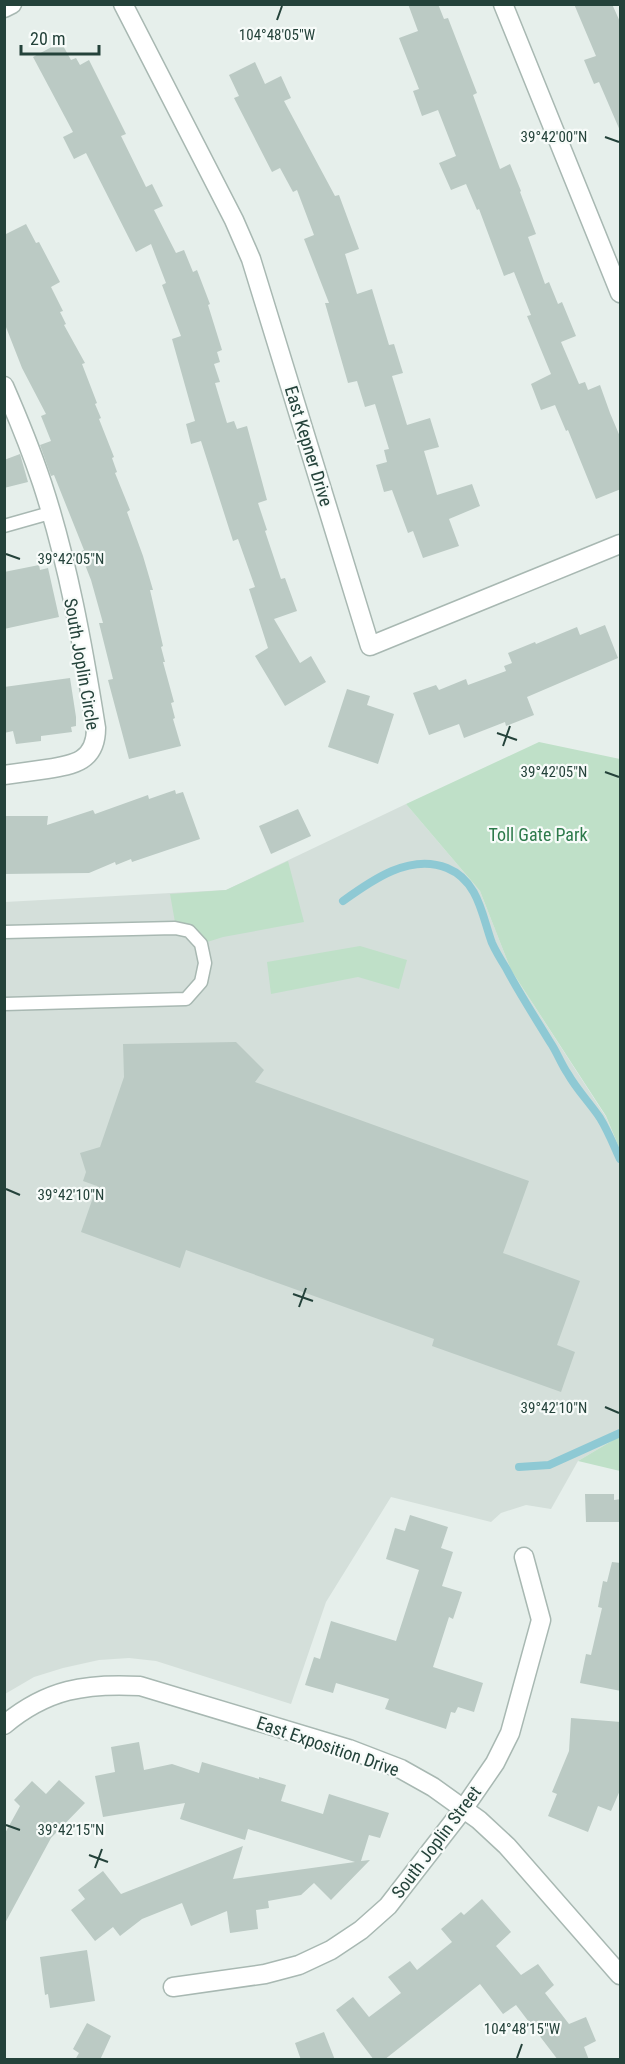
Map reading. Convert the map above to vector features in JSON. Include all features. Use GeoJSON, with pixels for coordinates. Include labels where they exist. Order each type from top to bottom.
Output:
{"type":"FeatureCollection","features":[{"type":"Feature","properties":{"kind":"street"},"geometry":{"type":"LineString","coordinates":[[4,8],[12,4]]}},
{"type":"Feature","properties":{"kind":"street","name":"East Kepner Drive"},"geometry":{"type":"LineString","coordinates":[[123,4],[234,220],[251,259],[370,646],[621,544]]}},
{"type":"Feature","properties":{"kind":"street"},"geometry":{"type":"LineString","coordinates":[[503,4],[621,293]]}},
{"type":"Feature","properties":{"kind":"street","name":"South Joplin Circle"},"geometry":{"type":"LineString","coordinates":[[4,386],[31,452],[50,513],[85,663],[96,737],[92,750],[72,765],[4,775]]}},
{"type":"Feature","properties":{"kind":"street","name":"South Joplin Street"},"geometry":{"type":"LineString","coordinates":[[173,1987],[265,1974],[299,1965],[331,1950],[361,1930],[388,1906],[464,1808],[495,1763],[510,1734],[541,1620],[524,1557]]}},
{"type":"Feature","properties":{"kind":"street","name":"East Exposition Drive"},"geometry":{"type":"LineString","coordinates":[[4,1725],[47,1697],[72,1689],[106,1684],[140,1686],[349,1749],[401,1769],[464,1808],[507,1846],[621,1975]]}},
{"type":"Feature","properties":{"kind":"lane"},"geometry":{"type":"LineString","coordinates":[[4,526],[50,513]]}},
{"type":"Feature","properties":{"kind":"lane"},"geometry":{"type":"LineString","coordinates":[[4,932],[175,928],[189,931],[201,944],[205,963],[201,982],[186,999],[4,1004]]}},
{"type":"Feature","properties":{"kind":"shaded area"},"geometry":{"type":"Polygon","coordinates":[[[406,804],[480,891],[511,970],[606,1117],[620,1150],[620,1436],[578,1461],[551,1509],[526,1505],[501,1513],[491,1522],[391,1497],[326,1602],[291,1704],[156,1661],[129,1658],[99,1660],[63,1668],[34,1677],[5,1694],[5,902],[226,890],[406,804]]]}},
{"type":"Feature","properties":{"kind":"green space","name":"Toll Gate Park"},"geometry":{"type":"Polygon","coordinates":[[[539,742],[620,759],[620,1150],[606,1116],[511,970],[480,891],[406,804],[539,742]]]}},
{"type":"Feature","properties":{"kind":"green space"},"geometry":{"type":"Polygon","coordinates":[[[288,861],[304,922],[223,937],[201,944],[176,928],[170,894],[226,890],[288,861]]]}},
{"type":"Feature","properties":{"kind":"green space"},"geometry":{"type":"Polygon","coordinates":[[[360,946],[407,960],[399,989],[358,977],[271,994],[267,962],[360,946]]]}},
{"type":"Feature","properties":{"kind":"green space"},"geometry":{"type":"Polygon","coordinates":[[[620,1436],[620,1471],[578,1461],[620,1436]]]}},
{"type":"Feature","properties":{"kind":"building"},"geometry":{"type":"Polygon","coordinates":[[[408,4],[438,4],[444,19],[448,18],[477,93],[473,95],[500,169],[510,164],[521,191],[536,234],[528,237],[545,284],[549,282],[558,304],[562,302],[576,336],[561,342],[579,384],[585,382],[588,390],[600,385],[621,439],[621,489],[596,499],[568,430],[566,431],[555,405],[541,410],[531,384],[551,374],[527,316],[531,315],[514,272],[504,276],[479,209],[477,210],[466,184],[451,190],[439,163],[456,156],[438,110],[422,116],[413,91],[419,89],[399,38],[418,31],[408,4]]]}},
{"type":"Feature","properties":{"kind":"building"},"geometry":{"type":"Polygon","coordinates":[[[574,4],[612,4],[621,24],[621,133],[599,82],[594,84],[584,60],[596,56],[574,4]]]}},
{"type":"Feature","properties":{"kind":"building"},"geometry":{"type":"Polygon","coordinates":[[[61,42],[71,60],[76,58],[80,65],[89,60],[126,134],[121,136],[146,187],[152,184],[163,206],[154,210],[176,253],[184,250],[193,272],[197,270],[210,304],[208,305],[222,350],[217,352],[220,362],[214,364],[220,382],[215,383],[227,423],[234,421],[237,429],[247,426],[267,500],[258,503],[267,530],[265,531],[281,579],[285,578],[297,611],[274,619],[300,663],[311,656],[326,682],[285,706],[255,656],[268,648],[249,589],[255,587],[238,539],[233,541],[201,441],[191,444],[186,424],[195,421],[172,339],[181,336],[162,285],[166,283],[151,244],[136,252],[86,153],[74,159],[63,137],[73,132],[33,57],[61,42]]]}},
{"type":"Feature","properties":{"kind":"building"},"geometry":{"type":"Polygon","coordinates":[[[255,62],[265,84],[281,76],[291,98],[284,101],[335,196],[339,195],[359,249],[345,254],[357,294],[372,289],[389,345],[394,344],[403,373],[392,376],[407,425],[430,418],[439,447],[424,451],[437,495],[472,484],[480,506],[449,519],[459,546],[423,558],[413,531],[408,533],[392,490],[384,492],[376,465],[387,462],[384,450],[389,449],[375,404],[365,407],[357,381],[348,383],[325,303],[329,303],[304,239],[314,235],[297,190],[293,192],[280,168],[272,172],[234,98],[239,96],[229,75],[255,62]]]}},
{"type":"Feature","properties":{"kind":"building"},"geometry":{"type":"Polygon","coordinates":[[[26,224],[36,243],[39,242],[60,282],[51,287],[63,311],[60,312],[66,324],[64,325],[85,363],[82,364],[97,403],[95,404],[101,418],[99,419],[114,457],[112,458],[117,472],[115,473],[130,510],[127,512],[153,590],[150,590],[163,646],[161,647],[165,662],[163,662],[174,702],[171,703],[175,718],[173,719],[181,746],[129,759],[108,680],[113,679],[99,623],[103,623],[91,580],[80,552],[84,550],[54,475],[51,476],[40,445],[51,441],[41,416],[46,414],[22,368],[4,322],[4,235],[26,224]]]}},
{"type":"Feature","properties":{"kind":"building"},"geometry":{"type":"Polygon","coordinates":[[[20,454],[28,482],[4,488],[4,460],[20,454]]]}},
{"type":"Feature","properties":{"kind":"building"},"geometry":{"type":"Polygon","coordinates":[[[39,565],[40,570],[48,568],[59,617],[4,629],[4,572],[39,565]]]}},
{"type":"Feature","properties":{"kind":"building"},"geometry":{"type":"Polygon","coordinates":[[[605,625],[618,658],[527,697],[534,715],[506,726],[505,722],[464,738],[459,724],[429,735],[413,693],[436,685],[439,690],[466,679],[468,685],[506,671],[504,666],[512,663],[508,653],[577,627],[580,635],[605,625]]]}},
{"type":"Feature","properties":{"kind":"building"},"geometry":{"type":"Polygon","coordinates":[[[70,678],[76,717],[76,726],[71,727],[72,732],[41,736],[41,741],[16,744],[13,731],[4,733],[4,687],[70,678]]]}},
{"type":"Feature","properties":{"kind":"building"},"geometry":{"type":"Polygon","coordinates":[[[347,689],[370,696],[367,705],[394,714],[378,764],[328,747],[347,689]]]}},
{"type":"Feature","properties":{"kind":"building"},"geometry":{"type":"Polygon","coordinates":[[[175,790],[176,794],[183,792],[200,839],[132,862],[131,859],[116,865],[115,862],[89,873],[4,874],[4,816],[48,816],[47,825],[93,810],[95,814],[148,795],[149,799],[175,790]]]}},
{"type":"Feature","properties":{"kind":"building"},"geometry":{"type":"Polygon","coordinates":[[[298,809],[311,836],[271,854],[259,826],[298,809]]]}},
{"type":"Feature","properties":{"kind":"building"},"geometry":{"type":"Polygon","coordinates":[[[236,1042],[264,1070],[255,1082],[529,1181],[503,1253],[580,1281],[557,1345],[575,1352],[561,1392],[432,1346],[434,1339],[186,1250],[180,1268],[81,1232],[97,1186],[83,1181],[86,1172],[80,1153],[100,1147],[124,1077],[123,1044],[236,1042]]]}},
{"type":"Feature","properties":{"kind":"building"},"geometry":{"type":"Polygon","coordinates":[[[585,1494],[614,1494],[614,1500],[621,1499],[621,1522],[586,1522],[585,1494]]]}},
{"type":"Feature","properties":{"kind":"building"},"geometry":{"type":"Polygon","coordinates":[[[410,1515],[448,1527],[441,1548],[453,1552],[442,1586],[462,1592],[453,1619],[449,1617],[433,1667],[483,1683],[474,1712],[458,1707],[455,1713],[451,1712],[446,1729],[385,1709],[389,1699],[336,1683],[333,1693],[305,1685],[314,1657],[320,1659],[331,1621],[396,1641],[419,1570],[386,1559],[395,1528],[405,1531],[410,1515]]]}},
{"type":"Feature","properties":{"kind":"building"},"geometry":{"type":"Polygon","coordinates":[[[612,1562],[621,1563],[621,1691],[580,1683],[586,1654],[591,1655],[602,1608],[598,1607],[603,1581],[607,1582],[612,1562]]]}},
{"type":"Feature","properties":{"kind":"building"},"geometry":{"type":"Polygon","coordinates":[[[571,1718],[621,1722],[621,1788],[611,1811],[598,1806],[588,1832],[548,1816],[557,1794],[552,1792],[569,1751],[571,1718]]]}},
{"type":"Feature","properties":{"kind":"building"},"geometry":{"type":"Polygon","coordinates":[[[139,1742],[144,1770],[172,1764],[199,1773],[202,1762],[286,1785],[281,1801],[323,1814],[329,1794],[389,1813],[380,1838],[369,1835],[361,1861],[370,1860],[331,1900],[314,1883],[301,1895],[268,1901],[269,1908],[256,1910],[258,1929],[230,1933],[227,1911],[191,1926],[182,1903],[142,1919],[120,1936],[113,1927],[95,1941],[71,1910],[85,1899],[78,1890],[103,1871],[121,1894],[243,1846],[233,1879],[355,1862],[248,1829],[245,1840],[180,1819],[185,1803],[103,1817],[95,1776],[115,1772],[111,1747],[139,1742]]]}},
{"type":"Feature","properties":{"kind":"building"},"geometry":{"type":"Polygon","coordinates":[[[59,1780],[85,1803],[51,1838],[4,1925],[4,1835],[20,1806],[14,1800],[32,1781],[46,1794],[59,1780]]]}},
{"type":"Feature","properties":{"kind":"building"},"geometry":{"type":"Polygon","coordinates":[[[482,1899],[511,1932],[496,1946],[521,1975],[538,1964],[554,1985],[545,1993],[569,2024],[586,2017],[596,2041],[584,2047],[589,2060],[558,2060],[516,2005],[503,2014],[480,1984],[384,2060],[374,2060],[336,2010],[353,1997],[369,2017],[401,1993],[388,1977],[410,1961],[417,1970],[452,1942],[441,1929],[461,1912],[464,1915],[482,1899]]]}},
{"type":"Feature","properties":{"kind":"building"},"geometry":{"type":"Polygon","coordinates":[[[87,1950],[95,2001],[50,2008],[48,1994],[45,1995],[40,1957],[87,1950]]]}},
{"type":"Feature","properties":{"kind":"building"},"geometry":{"type":"Polygon","coordinates":[[[87,2023],[111,2036],[100,2060],[75,2060],[79,2053],[73,2049],[87,2023]]]}},
{"type":"Feature","properties":{"kind":"building"},"geometry":{"type":"Polygon","coordinates":[[[324,2032],[335,2060],[301,2060],[295,2043],[324,2032]]]}},
{"type":"Feature","properties":{"kind":"waterway"},"geometry":{"type":"LineString","coordinates":[[343,901],[379,877],[405,866],[433,864],[447,868],[466,881],[478,900],[497,953],[563,1066],[600,1118],[620,1159]]}},
{"type":"Feature","properties":{"kind":"waterway"},"geometry":{"type":"LineString","coordinates":[[519,1467],[549,1465],[620,1433]]}}]}
